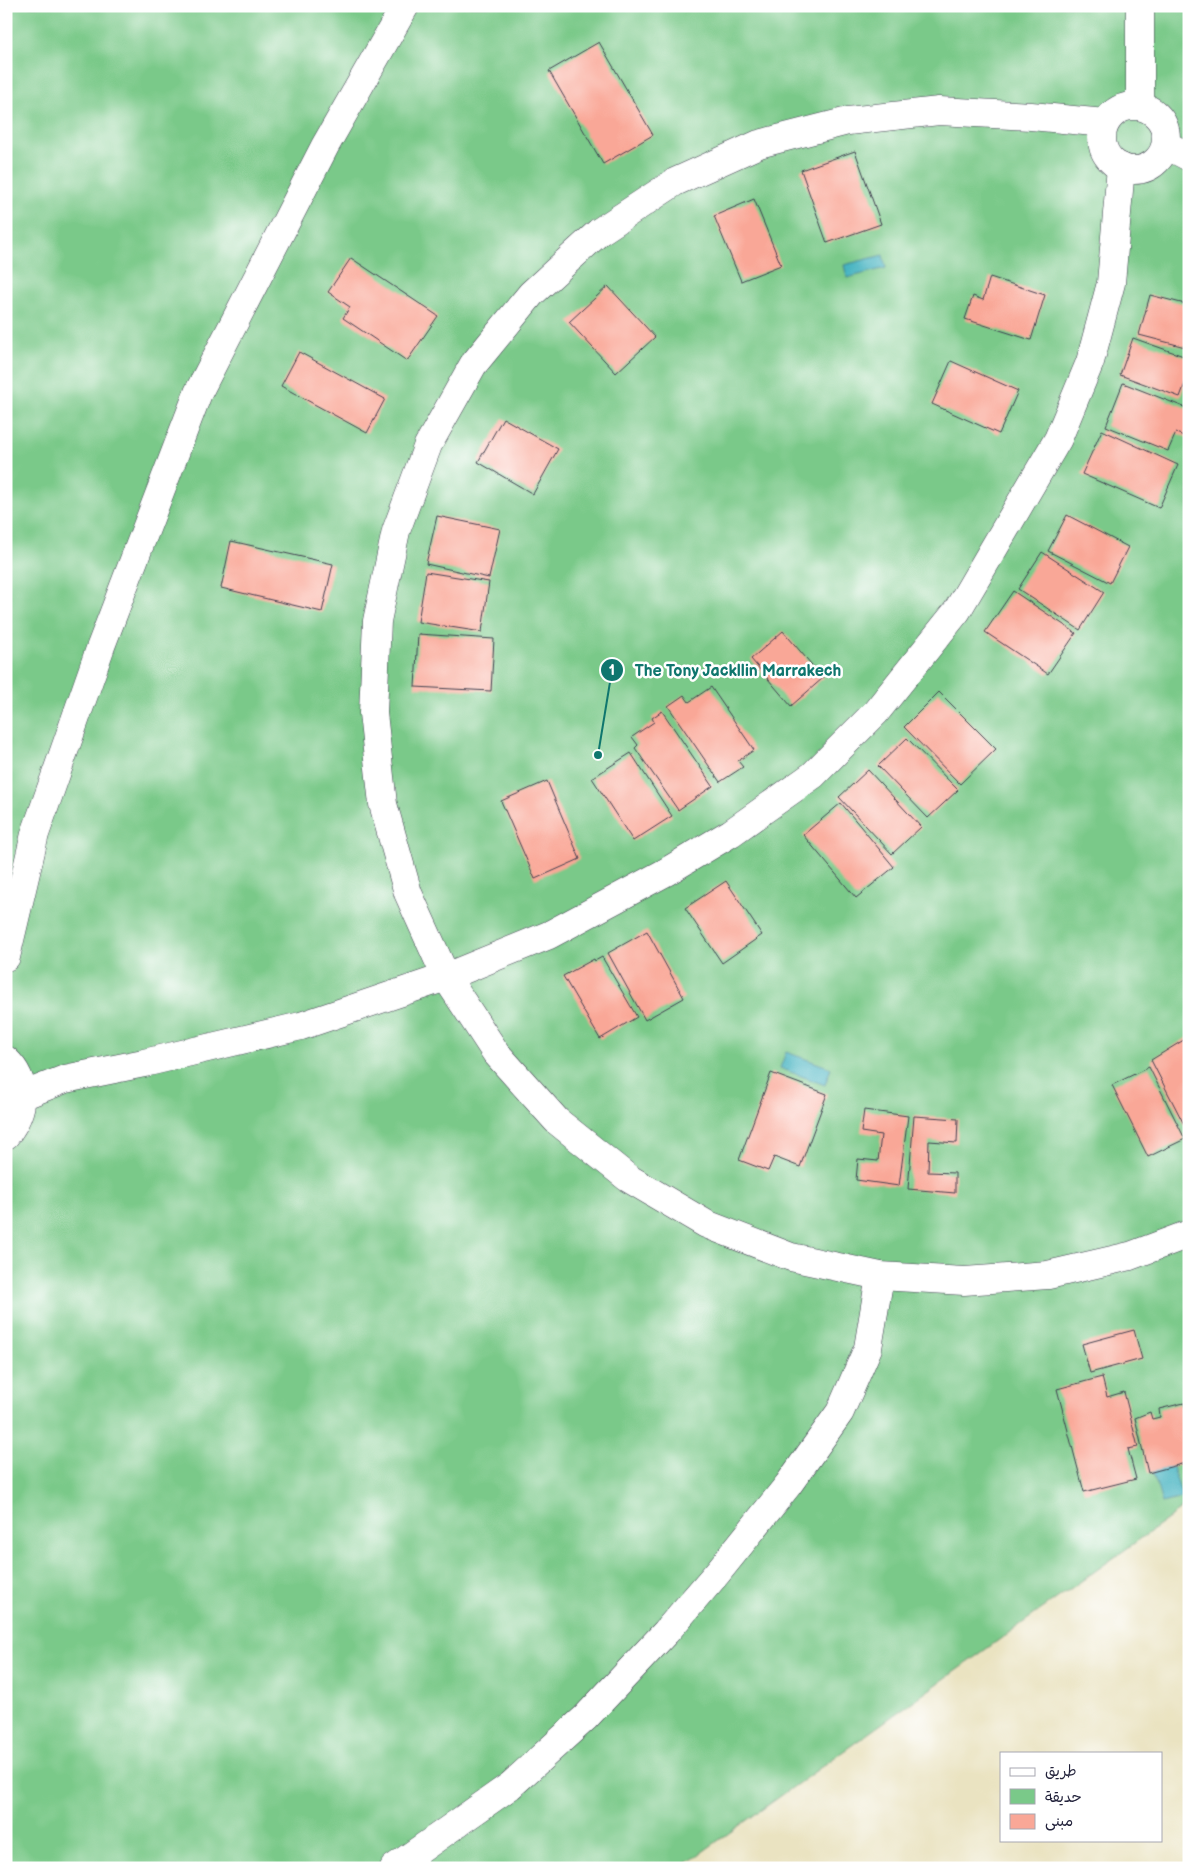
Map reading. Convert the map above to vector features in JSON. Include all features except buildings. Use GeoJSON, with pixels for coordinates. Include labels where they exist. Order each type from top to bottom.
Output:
{"type":"FeatureCollection","features":[{"type":"Feature","properties":{"kind":"street"},"geometry":{"type":"LineString","coordinates":[[6,957],[35,834],[101,646],[198,393],[325,146],[405,6]]}},
{"type":"Feature","properties":{"kind":"street"},"geometry":{"type":"LineString","coordinates":[[1140,6],[1140,106]]}},
{"type":"Feature","properties":{"kind":"street"},"geometry":{"type":"LineString","coordinates":[[1129,106],[1140,106],[1157,116],[1177,151],[1140,170],[1121,167],[1109,157],[1102,144],[1102,133],[1105,123],[1111,115],[1129,106]]}},
{"type":"Feature","properties":{"kind":"street"},"geometry":{"type":"LineString","coordinates":[[1105,123],[1030,116],[939,111],[848,121],[759,144],[675,182],[599,232],[531,294],[473,365],[428,445],[396,531],[377,621],[373,713],[383,804],[408,893],[446,977],[496,1053],[557,1121],[628,1178],[706,1224],[791,1257],[880,1276],[964,1282],[1048,1275],[1130,1256],[1189,1234]]}},
{"type":"Feature","properties":{"kind":"street"},"geometry":{"type":"LineString","coordinates":[[22,1096],[66,1079],[144,1063],[301,1026],[446,977],[549,935],[666,872],[731,833],[813,775],[876,712],[957,611],[1058,439],[1090,362],[1111,283],[1121,167]]}},
{"type":"Feature","properties":{"kind":"street"},"geometry":{"type":"LineString","coordinates":[[6,1060],[12,1065],[19,1080],[22,1096],[21,1110],[15,1123],[6,1135]]}},
{"type":"Feature","properties":{"kind":"street"},"geometry":{"type":"LineString","coordinates":[[394,1868],[510,1786],[585,1718],[666,1632],[718,1572],[788,1485],[840,1412],[868,1348],[880,1276]]}},
{"type":"Feature","properties":{"kind":"green space"},"geometry":{"type":"Polygon","coordinates":[[[6,6],[1189,6],[1189,1504],[680,1868],[6,1868],[6,6]]]}},
{"type":"Feature","properties":{"kind":"water"},"geometry":{"type":"Polygon","coordinates":[[[883,255],[886,268],[847,278],[844,265],[883,255]]]}},
{"type":"Feature","properties":{"kind":"water"},"geometry":{"type":"Polygon","coordinates":[[[786,1052],[831,1068],[825,1085],[780,1068],[786,1052]]]}},
{"type":"Feature","properties":{"kind":"water"},"geometry":{"type":"Polygon","coordinates":[[[1168,1450],[1182,1498],[1162,1503],[1148,1456],[1168,1450]]]}},
{"type":"Feature","properties":{"kind":"place","name":"The Tony Jackllin Marrakech"},"geometry":{"type":"Point","coordinates":[598,755]}}]}
